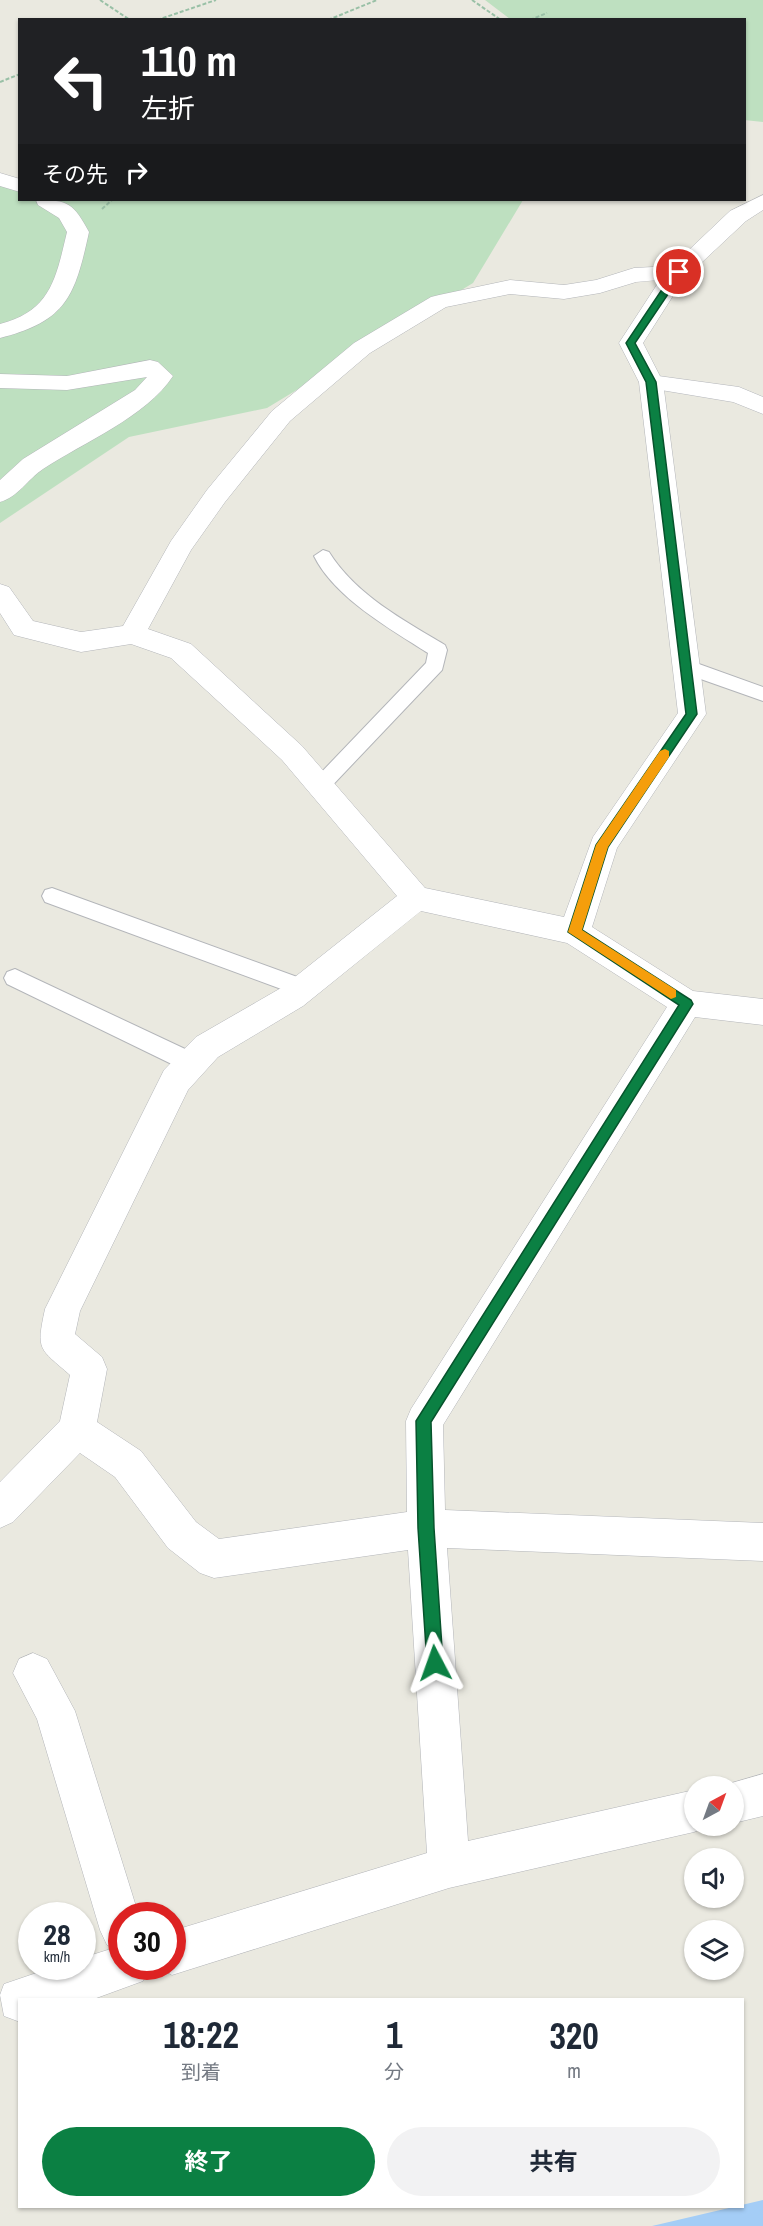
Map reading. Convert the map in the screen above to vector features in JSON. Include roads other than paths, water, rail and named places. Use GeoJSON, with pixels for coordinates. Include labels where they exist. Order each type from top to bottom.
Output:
{"type":"FeatureCollection","features":[{"type":"Feature","properties":{"kind":"street"},"geometry":{"type":"LineString","coordinates":[[0,179],[18,185]]}},
{"type":"Feature","properties":{"kind":"street"},"geometry":{"type":"LineString","coordinates":[[0,332],[45,314],[66,285],[78,232],[68,214],[48,201]]}},
{"type":"Feature","properties":{"kind":"street"},"geometry":{"type":"LineString","coordinates":[[574,932],[603,845],[692,714],[651,382],[631,343],[679,272],[738,216],[763,201]]}},
{"type":"Feature","properties":{"kind":"street"},"geometry":{"type":"LineString","coordinates":[[738,216],[763,228]]}},
{"type":"Feature","properties":{"kind":"street"},"geometry":{"type":"LineString","coordinates":[[132,634],[180,547],[216,496],[281,416],[362,348],[439,302],[510,286],[564,292],[600,286],[634,275],[679,272]]}},
{"type":"Feature","properties":{"kind":"street"},"geometry":{"type":"LineString","coordinates":[[0,381],[68,383],[150,367],[161,376],[144,395],[32,465],[0,494]]}},
{"type":"Feature","properties":{"kind":"street"},"geometry":{"type":"LineString","coordinates":[[651,382],[739,395],[763,406]]}},
{"type":"Feature","properties":{"kind":"street"},"geometry":{"type":"LineString","coordinates":[[0,593],[24,628],[81,642],[132,634],[181,651],[292,753],[416,898],[574,932],[687,1004],[763,1012]]}},
{"type":"Feature","properties":{"kind":"street"},"geometry":{"type":"LineString","coordinates":[[0,1509],[76,1430],[89,1370],[56,1340],[63,1309],[176,1080],[207,1047],[303,988],[416,898]]}},
{"type":"Feature","properties":{"kind":"street"},"geometry":{"type":"LineString","coordinates":[[449,1866],[426,1528],[424,1421],[687,1004]]}},
{"type":"Feature","properties":{"kind":"street"},"geometry":{"type":"LineString","coordinates":[[76,1430],[128,1464],[182,1535],[214,1559],[426,1528],[763,1542]]}},
{"type":"Feature","properties":{"kind":"street"},"geometry":{"type":"LineString","coordinates":[[33,1673],[55,1711],[114,1902]]}},
{"type":"Feature","properties":{"kind":"street"},"geometry":{"type":"LineString","coordinates":[[744,1800],[763,1796]]}},
{"type":"Feature","properties":{"kind":"street"},"geometry":{"type":"LineString","coordinates":[[186,1949],[449,1866],[684,1813]]}},
{"type":"Feature","properties":{"kind":"street"},"geometry":{"type":"LineString","coordinates":[[26,1998],[108,1972]]}},
{"type":"Feature","properties":{"kind":"street"},"geometry":{"type":"LineString","coordinates":[[0,2006],[18,2001]]}},
{"type":"Feature","properties":{"kind":"lane"},"geometry":{"type":"LineString","coordinates":[[320,786],[435,665],[438,650],[380,615],[328,566],[323,556]]}},
{"type":"Feature","properties":{"kind":"lane"},"geometry":{"type":"LineString","coordinates":[[685,666],[763,694]]}},
{"type":"Feature","properties":{"kind":"lane"},"geometry":{"type":"LineString","coordinates":[[52,896],[303,988]]}},
{"type":"Feature","properties":{"kind":"lane"},"geometry":{"type":"LineString","coordinates":[[15,978],[192,1063]]}},
{"type":"Feature","properties":{"kind":"water"},"geometry":{"type":"Polygon","coordinates":[[[763,2200],[763,2226],[652,2226],[729,2208],[744,2208],[744,2204],[763,2200]]]}}]}
